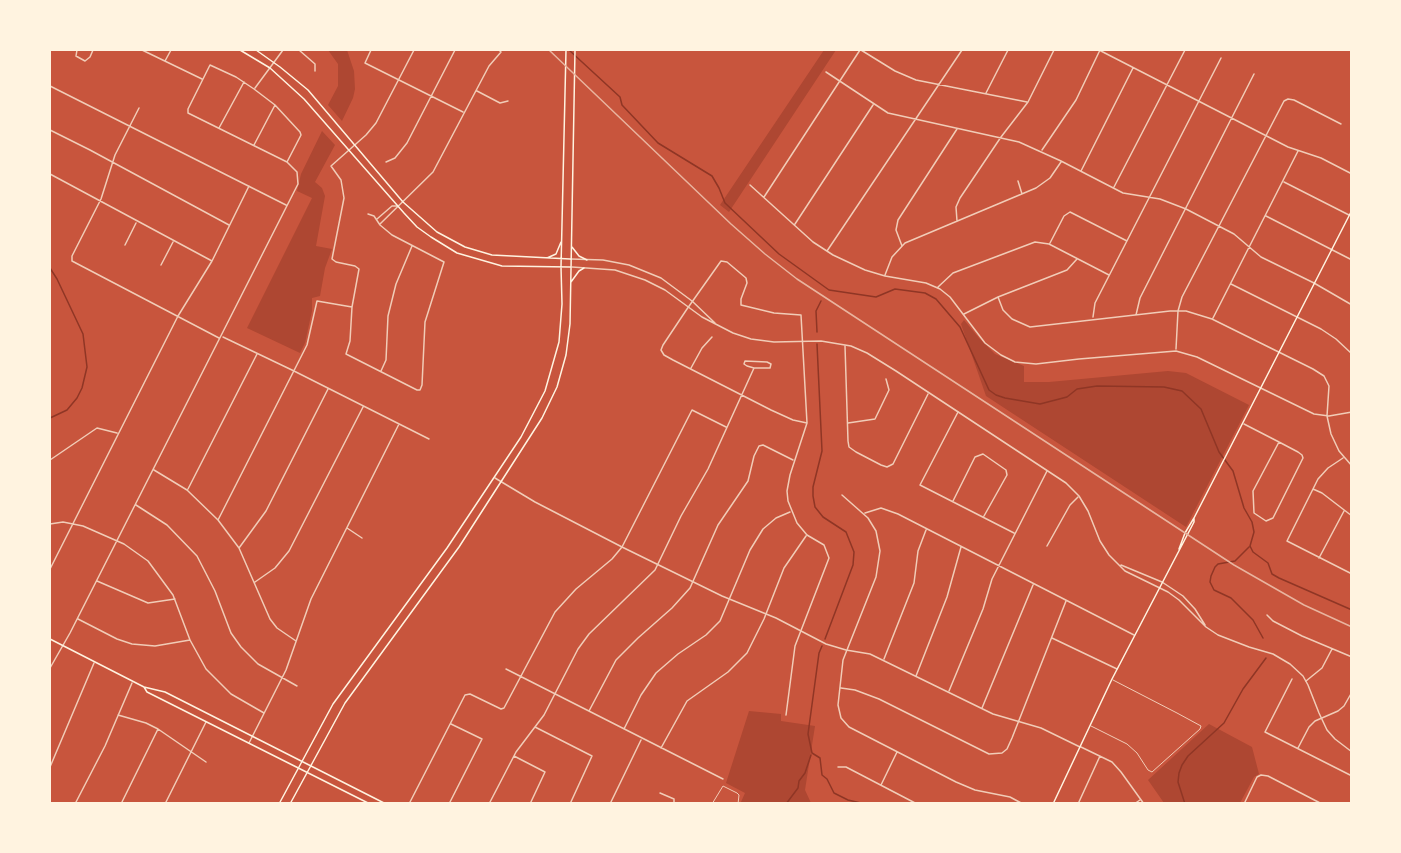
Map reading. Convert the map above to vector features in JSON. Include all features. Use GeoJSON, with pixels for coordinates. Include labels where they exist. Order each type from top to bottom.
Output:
{"type":"FeatureCollection","features":[{"type":"Feature","properties":{"kind":"main road"},"geometry":{"type":"LineString","coordinates":[[240,50],[270,68],[304,99],[417,227],[431,237],[457,252],[502,266],[571,267]]}},
{"type":"Feature","properties":{"kind":"main road"},"geometry":{"type":"LineString","coordinates":[[256,50],[308,90],[403,202],[437,232],[478,252],[503,257],[571,259]]}},
{"type":"Feature","properties":{"kind":"main road"},"geometry":{"type":"LineString","coordinates":[[279,804],[338,696],[447,548],[532,418],[550,378],[561,328],[566,50]]}},
{"type":"Feature","properties":{"kind":"main road"},"geometry":{"type":"LineString","coordinates":[[290,804],[346,701],[453,555],[542,418],[557,387],[570,332],[575,50]]}},
{"type":"Feature","properties":{"kind":"main road"},"geometry":{"type":"LineString","coordinates":[[1053,804],[1185,533],[1352,210]]}},
{"type":"Feature","properties":{"kind":"main road"},"geometry":{"type":"LineString","coordinates":[[546,258],[556,254],[561,241]]}},
{"type":"Feature","properties":{"kind":"main road"},"geometry":{"type":"LineString","coordinates":[[571,244],[579,256],[586,260]]}},
{"type":"Feature","properties":{"kind":"main road"},"geometry":{"type":"LineString","coordinates":[[476,259],[478,252]]}},
{"type":"Feature","properties":{"kind":"main road"},"geometry":{"type":"LineString","coordinates":[[571,283],[579,271],[584,268]]}},
{"type":"Feature","properties":{"kind":"main road"},"geometry":{"type":"LineString","coordinates":[[50,639],[144,687],[148,686],[165,692],[253,735],[386,804]]}},
{"type":"Feature","properties":{"kind":"main road"},"geometry":{"type":"LineString","coordinates":[[144,687],[147,692],[370,804]]}},
{"type":"Feature","properties":{"kind":"main road"},"geometry":{"type":"LineString","coordinates":[[338,696],[346,701]]}},
{"type":"Feature","properties":{"kind":"street"},"geometry":{"type":"LineString","coordinates":[[77,50],[76,56],[85,61],[93,50]]}},
{"type":"Feature","properties":{"kind":"street"},"geometry":{"type":"LineString","coordinates":[[142,50],[202,80]]}},
{"type":"Feature","properties":{"kind":"street"},"geometry":{"type":"LineString","coordinates":[[165,61],[171,50]]}},
{"type":"Feature","properties":{"kind":"street"},"geometry":{"type":"LineString","coordinates":[[254,89],[283,50]]}},
{"type":"Feature","properties":{"kind":"street"},"geometry":{"type":"LineString","coordinates":[[299,50],[315,64],[315,71]]}},
{"type":"Feature","properties":{"kind":"street"},"geometry":{"type":"LineString","coordinates":[[371,50],[365,63],[465,113]]}},
{"type":"Feature","properties":{"kind":"street"},"geometry":{"type":"LineString","coordinates":[[368,214],[392,235],[441,259],[444,265],[425,322],[420,390],[346,354],[350,341],[352,306],[358,269],[332,259],[344,198],[341,180],[331,166],[355,146],[376,123],[414,50]]}},
{"type":"Feature","properties":{"kind":"street"},"geometry":{"type":"LineString","coordinates":[[386,162],[403,151],[455,50]]}},
{"type":"Feature","properties":{"kind":"street"},"geometry":{"type":"LineString","coordinates":[[764,197],[861,50],[906,76],[1028,102]]}},
{"type":"Feature","properties":{"kind":"street"},"geometry":{"type":"LineString","coordinates":[[827,252],[962,50]]}},
{"type":"Feature","properties":{"kind":"street"},"geometry":{"type":"LineString","coordinates":[[986,93],[1008,50]]}},
{"type":"Feature","properties":{"kind":"street"},"geometry":{"type":"LineString","coordinates":[[957,221],[956,207],[960,198],[1001,137],[1028,102],[1054,50]]}},
{"type":"Feature","properties":{"kind":"street"},"geometry":{"type":"LineString","coordinates":[[1041,151],[1066,117],[1099,50],[1265,135],[1298,151],[1321,158],[1352,174]]}},
{"type":"Feature","properties":{"kind":"street"},"geometry":{"type":"LineString","coordinates":[[1113,188],[1185,50]]}},
{"type":"Feature","properties":{"kind":"street"},"geometry":{"type":"LineString","coordinates":[[380,225],[433,172],[489,66],[500,51]]}},
{"type":"Feature","properties":{"kind":"street"},"geometry":{"type":"LineString","coordinates":[[1093,319],[1095,303],[1221,58]]}},
{"type":"Feature","properties":{"kind":"street"},"geometry":{"type":"LineString","coordinates":[[50,668],[298,184],[299,178],[294,168],[287,162],[188,113],[202,80],[212,64],[244,82],[275,105],[301,135],[287,162]]}},
{"type":"Feature","properties":{"kind":"street"},"geometry":{"type":"LineString","coordinates":[[1081,171],[1134,68]]}},
{"type":"Feature","properties":{"kind":"street"},"geometry":{"type":"LineString","coordinates":[[826,72],[888,113],[1001,137],[1041,151],[1128,195],[1150,198],[1186,209],[1219,226],[1250,246],[1261,257],[1352,305]]}},
{"type":"Feature","properties":{"kind":"street"},"geometry":{"type":"LineString","coordinates":[[1136,315],[1140,298],[1254,74]]}},
{"type":"Feature","properties":{"kind":"street"},"geometry":{"type":"LineString","coordinates":[[219,129],[244,82]]}},
{"type":"Feature","properties":{"kind":"street"},"geometry":{"type":"LineString","coordinates":[[50,86],[287,205]]}},
{"type":"Feature","properties":{"kind":"street"},"geometry":{"type":"LineString","coordinates":[[476,91],[500,103],[508,101]]}},
{"type":"Feature","properties":{"kind":"street"},"geometry":{"type":"LineString","coordinates":[[1176,351],[1178,311],[1182,297],[1284,101],[1290,99],[1341,124]]}},
{"type":"Feature","properties":{"kind":"street"},"geometry":{"type":"LineString","coordinates":[[795,224],[874,104]]}},
{"type":"Feature","properties":{"kind":"street"},"geometry":{"type":"LineString","coordinates":[[253,146],[275,105]]}},
{"type":"Feature","properties":{"kind":"street"},"geometry":{"type":"LineString","coordinates":[[139,108],[112,162],[100,201],[71,258],[76,265],[429,439]]}},
{"type":"Feature","properties":{"kind":"street"},"geometry":{"type":"LineString","coordinates":[[902,246],[896,230],[898,220],[957,129]]}},
{"type":"Feature","properties":{"kind":"street"},"geometry":{"type":"LineString","coordinates":[[50,130],[230,225]]}},
{"type":"Feature","properties":{"kind":"street"},"geometry":{"type":"LineString","coordinates":[[1212,319],[1298,151]]}},
{"type":"Feature","properties":{"kind":"street"},"geometry":{"type":"LineString","coordinates":[[885,276],[892,257],[911,240],[1046,182],[1062,161]]}},
{"type":"Feature","properties":{"kind":"street"},"geometry":{"type":"LineString","coordinates":[[50,174],[212,261]]}},
{"type":"Feature","properties":{"kind":"street"},"geometry":{"type":"LineString","coordinates":[[1018,181],[1022,194]]}},
{"type":"Feature","properties":{"kind":"street"},"geometry":{"type":"LineString","coordinates":[[1283,181],[1348,215]]}},
{"type":"Feature","properties":{"kind":"street"},"geometry":{"type":"LineString","coordinates":[[750,185],[827,252],[865,270],[926,283],[938,288],[950,297],[985,342],[1008,358],[1022,363],[1036,364],[1090,357],[1176,351],[1197,357],[1308,412],[1327,416],[1352,412]]}},
{"type":"Feature","properties":{"kind":"street"},"geometry":{"type":"LineString","coordinates":[[50,569],[178,316],[212,261],[249,186]]}},
{"type":"Feature","properties":{"kind":"street"},"geometry":{"type":"LineString","coordinates":[[376,220],[392,207],[398,206]]}},
{"type":"Feature","properties":{"kind":"street"},"geometry":{"type":"LineString","coordinates":[[1049,244],[1064,216],[1070,212],[1127,241]]}},
{"type":"Feature","properties":{"kind":"street"},"geometry":{"type":"LineString","coordinates":[[1265,216],[1352,260]]}},
{"type":"Feature","properties":{"kind":"street"},"geometry":{"type":"LineString","coordinates":[[125,245],[136,222]]}},
{"type":"Feature","properties":{"kind":"street"},"geometry":{"type":"LineString","coordinates":[[161,265],[174,242]]}},
{"type":"Feature","properties":{"kind":"street"},"geometry":{"type":"LineString","coordinates":[[938,288],[958,270],[1029,243],[1039,242],[1049,244],[1110,275]]}},
{"type":"Feature","properties":{"kind":"street"},"geometry":{"type":"LineString","coordinates":[[380,372],[386,360],[388,316],[396,284],[413,246]]}},
{"type":"Feature","properties":{"kind":"street"},"geometry":{"type":"LineString","coordinates":[[963,315],[998,297],[1067,270],[1077,258]]}},
{"type":"Feature","properties":{"kind":"street"},"geometry":{"type":"LineString","coordinates":[[571,259],[629,265],[661,278],[692,301],[718,325]]}},
{"type":"Feature","properties":{"kind":"street"},"geometry":{"type":"LineString","coordinates":[[786,715],[791,664],[800,631],[828,561],[824,545],[807,535],[797,523],[791,511],[787,491],[807,423],[801,315],[797,313],[774,314],[741,305],[747,283],[746,278],[727,262],[721,261],[689,305],[661,350],[664,355],[690,369],[793,420],[807,423]]}},
{"type":"Feature","properties":{"kind":"street"},"geometry":{"type":"LineString","coordinates":[[571,267],[615,270],[637,277],[665,290],[689,305],[702,317],[751,339],[774,342],[821,341],[845,345],[867,353],[1066,483],[1079,496],[1100,541],[1125,571],[1179,600],[1206,627],[1234,642],[1276,655],[1290,664],[1306,681],[1321,719],[1335,739],[1352,752]]}},
{"type":"Feature","properties":{"kind":"street"},"geometry":{"type":"LineString","coordinates":[[637,277],[640,269]]}},
{"type":"Feature","properties":{"kind":"street"},"geometry":{"type":"LineString","coordinates":[[1230,284],[1336,339],[1352,354]]}},
{"type":"Feature","properties":{"kind":"street"},"geometry":{"type":"LineString","coordinates":[[998,297],[1006,314],[1026,326],[1036,327],[1178,311],[1197,313],[1212,319],[1324,376],[1329,386],[1327,416],[1331,434],[1344,458],[1352,466]]}},
{"type":"Feature","properties":{"kind":"street"},"geometry":{"type":"LineString","coordinates":[[218,519],[310,339],[317,301],[352,306]]}},
{"type":"Feature","properties":{"kind":"street"},"geometry":{"type":"LineString","coordinates":[[690,369],[702,348],[712,337]]}},
{"type":"Feature","properties":{"kind":"street"},"geometry":{"type":"LineString","coordinates":[[845,345],[849,447],[887,467],[893,464],[929,392]]}},
{"type":"Feature","properties":{"kind":"street"},"geometry":{"type":"LineString","coordinates":[[188,490],[258,353]]}},
{"type":"Feature","properties":{"kind":"street"},"geometry":{"type":"LineString","coordinates":[[745,361],[771,364],[770,368],[753,368],[744,364],[745,361]]}},
{"type":"Feature","properties":{"kind":"street"},"geometry":{"type":"LineString","coordinates":[[489,804],[514,756],[555,694],[578,649],[589,634],[651,575],[658,565],[681,516],[708,469],[753,368]]}},
{"type":"Feature","properties":{"kind":"street"},"geometry":{"type":"LineString","coordinates":[[847,423],[875,419],[889,390],[886,379]]}},
{"type":"Feature","properties":{"kind":"street"},"geometry":{"type":"LineString","coordinates":[[238,548],[266,511],[329,388]]}},
{"type":"Feature","properties":{"kind":"street"},"geometry":{"type":"LineString","coordinates":[[254,582],[275,568],[289,551],[364,407]]}},
{"type":"Feature","properties":{"kind":"street"},"geometry":{"type":"LineString","coordinates":[[409,804],[466,694],[504,708],[555,612],[576,589],[612,559],[622,547],[691,411],[726,427]]}},
{"type":"Feature","properties":{"kind":"street"},"geometry":{"type":"LineString","coordinates":[[959,412],[920,484],[1016,534]]}},
{"type":"Feature","properties":{"kind":"street"},"geometry":{"type":"LineString","coordinates":[[1243,423],[1279,442],[1302,455],[1303,458],[1273,518],[1268,522],[1254,513],[1253,491],[1279,442]]}},
{"type":"Feature","properties":{"kind":"street"},"geometry":{"type":"LineString","coordinates":[[249,743],[282,678],[311,599],[399,424]]}},
{"type":"Feature","properties":{"kind":"street"},"geometry":{"type":"LineString","coordinates":[[50,460],[96,428],[118,433]]}},
{"type":"Feature","properties":{"kind":"street"},"geometry":{"type":"LineString","coordinates":[[589,711],[616,660],[685,595],[722,520],[748,481],[759,446],[764,445],[795,461]]}},
{"type":"Feature","properties":{"kind":"street"},"geometry":{"type":"LineString","coordinates":[[953,501],[975,457],[983,454],[1004,466],[1007,475],[984,517]]}},
{"type":"Feature","properties":{"kind":"street"},"geometry":{"type":"LineString","coordinates":[[1344,458],[1328,468],[1312,488],[1287,542],[1352,574]]}},
{"type":"Feature","properties":{"kind":"street"},"geometry":{"type":"LineString","coordinates":[[153,469],[188,490],[218,519],[238,548],[270,620],[297,641]]}},
{"type":"Feature","properties":{"kind":"street"},"geometry":{"type":"LineString","coordinates":[[948,692],[999,567],[1047,470]]}},
{"type":"Feature","properties":{"kind":"street"},"geometry":{"type":"LineString","coordinates":[[494,477],[535,502],[730,600],[766,614],[826,644],[870,654],[982,709],[1047,731],[1112,762],[1144,804]]}},
{"type":"Feature","properties":{"kind":"street"},"geometry":{"type":"LineString","coordinates":[[1312,488],[1352,516]]}},
{"type":"Feature","properties":{"kind":"street"},"geometry":{"type":"LineString","coordinates":[[842,495],[864,513],[876,531],[880,556],[876,577],[846,650],[838,705],[843,722],[963,785],[1006,796],[1023,804]]}},
{"type":"Feature","properties":{"kind":"street"},"geometry":{"type":"LineString","coordinates":[[1047,546],[1070,505],[1079,496]]}},
{"type":"Feature","properties":{"kind":"street"},"geometry":{"type":"LineString","coordinates":[[135,504],[167,525],[192,550],[209,578],[225,620],[236,640],[258,664],[297,686]]}},
{"type":"Feature","properties":{"kind":"street"},"geometry":{"type":"LineString","coordinates":[[864,513],[883,508],[1134,635]]}},
{"type":"Feature","properties":{"kind":"street"},"geometry":{"type":"LineString","coordinates":[[624,729],[651,679],[669,661],[716,626],[730,600],[750,550],[763,529],[776,518],[791,511]]}},
{"type":"Feature","properties":{"kind":"street"},"geometry":{"type":"LineString","coordinates":[[1319,558],[1344,511]]}},
{"type":"Feature","properties":{"kind":"street"},"geometry":{"type":"LineString","coordinates":[[50,524],[73,523],[117,540],[147,561],[164,580],[175,599],[190,640],[206,669],[221,686],[238,699],[264,713]]}},
{"type":"Feature","properties":{"kind":"street"},"geometry":{"type":"LineString","coordinates":[[346,528],[362,538]]}},
{"type":"Feature","properties":{"kind":"street"},"geometry":{"type":"LineString","coordinates":[[884,660],[914,583],[918,551],[926,529]]}},
{"type":"Feature","properties":{"kind":"street"},"geometry":{"type":"LineString","coordinates":[[661,748],[687,701],[728,672],[747,653],[789,559],[807,535]]}},
{"type":"Feature","properties":{"kind":"street"},"geometry":{"type":"LineString","coordinates":[[916,675],[947,597],[962,547]]}},
{"type":"Feature","properties":{"kind":"street"},"geometry":{"type":"LineString","coordinates":[[1117,564],[1162,582],[1183,596],[1195,609],[1206,627]]}},
{"type":"Feature","properties":{"kind":"street"},"geometry":{"type":"LineString","coordinates":[[96,581],[148,603],[175,599]]}},
{"type":"Feature","properties":{"kind":"street"},"geometry":{"type":"LineString","coordinates":[[982,709],[1033,584]]}},
{"type":"Feature","properties":{"kind":"street"},"geometry":{"type":"LineString","coordinates":[[840,687],[867,694],[990,754],[1004,752],[1066,601]]}},
{"type":"Feature","properties":{"kind":"street"},"geometry":{"type":"LineString","coordinates":[[1267,615],[1273,621],[1352,657]]}},
{"type":"Feature","properties":{"kind":"street"},"geometry":{"type":"LineString","coordinates":[[77,619],[132,644],[155,646],[190,640]]}},
{"type":"Feature","properties":{"kind":"street"},"geometry":{"type":"LineString","coordinates":[[1051,638],[1117,669]]}},
{"type":"Feature","properties":{"kind":"street"},"geometry":{"type":"LineString","coordinates":[[1306,681],[1322,668],[1332,648]]}},
{"type":"Feature","properties":{"kind":"street"},"geometry":{"type":"LineString","coordinates":[[50,767],[94,662]]}},
{"type":"Feature","properties":{"kind":"street"},"geometry":{"type":"LineString","coordinates":[[506,669],[723,779]]}},
{"type":"Feature","properties":{"kind":"street"},"geometry":{"type":"LineString","coordinates":[[1292,679],[1265,732],[1352,776]]}},
{"type":"Feature","properties":{"kind":"street"},"geometry":{"type":"LineString","coordinates":[[75,804],[90,776],[132,681]]}},
{"type":"Feature","properties":{"kind":"street"},"geometry":{"type":"LineString","coordinates":[[1297,748],[1309,727],[1338,711],[1344,706],[1352,692]]}},
{"type":"Feature","properties":{"kind":"street"},"geometry":{"type":"LineString","coordinates":[[118,715],[158,729],[206,762]]}},
{"type":"Feature","properties":{"kind":"street"},"geometry":{"type":"LineString","coordinates":[[165,804],[206,722]]}},
{"type":"Feature","properties":{"kind":"street"},"geometry":{"type":"LineString","coordinates":[[449,804],[482,739],[450,723]]}},
{"type":"Feature","properties":{"kind":"street"},"geometry":{"type":"LineString","coordinates":[[535,727],[592,756],[570,804]]}},
{"type":"Feature","properties":{"kind":"street"},"geometry":{"type":"LineString","coordinates":[[120,804],[158,729]]}},
{"type":"Feature","properties":{"kind":"street"},"geometry":{"type":"LineString","coordinates":[[610,804],[642,738]]}},
{"type":"Feature","properties":{"kind":"street"},"geometry":{"type":"LineString","coordinates":[[880,785],[897,752]]}},
{"type":"Feature","properties":{"kind":"street"},"geometry":{"type":"LineString","coordinates":[[514,756],[545,772],[530,804]]}},
{"type":"Feature","properties":{"kind":"street"},"geometry":{"type":"LineString","coordinates":[[1078,804],[1100,756]]}},
{"type":"Feature","properties":{"kind":"street"},"geometry":{"type":"LineString","coordinates":[[838,767],[846,767],[917,804]]}},
{"type":"Feature","properties":{"kind":"street"},"geometry":{"type":"LineString","coordinates":[[1244,804],[1257,777],[1261,776],[1268,776],[1322,804]]}},
{"type":"Feature","properties":{"kind":"street"},"geometry":{"type":"LineString","coordinates":[[660,793],[674,799],[674,804]]}},
{"type":"Feature","properties":{"kind":"street"},"geometry":{"type":"LineString","coordinates":[[1134,804],[1141,799]]}},
{"type":"Feature","properties":{"kind":"lane"},"geometry":{"type":"LineString","coordinates":[[1090,725],[1127,744],[1152,772],[1200,729],[1201,726],[1112,679]]}},
{"type":"Feature","properties":{"kind":"lane"},"geometry":{"type":"LineString","coordinates":[[712,804],[723,786],[739,795],[738,804]]}},
{"type":"Feature","properties":{"kind":"shaded area"},"geometry":{"type":"Polygon","coordinates":[[[328,50],[347,50],[354,71],[353,98],[342,121],[328,105],[338,86],[338,64],[328,50]]]}},
{"type":"Feature","properties":{"kind":"shaded area"},"geometry":{"type":"Polygon","coordinates":[[[824,50],[836,50],[729,212],[720,205],[824,50]]]}},
{"type":"Feature","properties":{"kind":"shaded area"},"geometry":{"type":"Polygon","coordinates":[[[322,131],[335,145],[315,182],[322,188],[325,196],[316,246],[332,249],[325,268],[320,296],[312,298],[312,311],[305,343],[300,353],[247,328],[312,198],[297,191],[301,174],[322,131]]]}},
{"type":"Feature","properties":{"kind":"shaded area"},"geometry":{"type":"Polygon","coordinates":[[[964,320],[995,354],[1024,366],[1024,382],[1049,382],[1168,371],[1186,373],[1249,405],[1186,527],[986,396],[961,324],[964,320]]]}},
{"type":"Feature","properties":{"kind":"shaded area"},"geometry":{"type":"Polygon","coordinates":[[[749,711],[781,714],[781,721],[815,726],[805,790],[811,803],[743,803],[741,802],[745,793],[726,783],[749,711]]]}},
{"type":"Feature","properties":{"kind":"shaded area"},"geometry":{"type":"Polygon","coordinates":[[[1209,724],[1252,747],[1259,774],[1254,777],[1240,803],[1164,803],[1148,780],[1209,724]]]}},
{"type":"Feature","properties":{"kind":"waterway"},"geometry":{"type":"LineString","coordinates":[[569,50],[620,97],[622,105],[658,143],[712,176],[725,203],[779,254],[829,290],[876,297],[895,289],[925,293],[936,299],[960,327],[989,390],[996,395],[1040,404],[1067,397],[1077,389],[1097,386],[1164,387],[1182,391],[1201,409],[1219,452],[1233,471],[1244,508],[1252,522],[1254,532],[1250,546],[1253,552],[1268,563],[1272,574],[1352,610]]}},
{"type":"Feature","properties":{"kind":"waterway"},"geometry":{"type":"LineString","coordinates":[[50,268],[83,334],[87,367],[77,398],[67,410],[50,418]]}},
{"type":"Feature","properties":{"kind":"waterway"},"geometry":{"type":"LineString","coordinates":[[817,332],[816,311],[821,301]]}},
{"type":"Feature","properties":{"kind":"waterway"},"geometry":{"type":"LineString","coordinates":[[817,344],[822,451],[813,496],[815,507],[823,517],[846,532],[854,552],[853,565],[825,639]]}},
{"type":"Feature","properties":{"kind":"waterway"},"geometry":{"type":"LineString","coordinates":[[1249,547],[1235,561],[1218,564],[1210,582],[1214,590],[1231,598],[1253,620],[1263,638]]}},
{"type":"Feature","properties":{"kind":"waterway"},"geometry":{"type":"LineString","coordinates":[[822,646],[819,653],[808,734],[812,753],[820,758],[822,775],[827,779],[834,793],[848,800],[865,804]]}},
{"type":"Feature","properties":{"kind":"waterway"},"geometry":{"type":"LineString","coordinates":[[1185,804],[1178,782],[1182,765],[1188,756],[1224,723],[1243,689],[1266,658]]}},
{"type":"Feature","properties":{"kind":"waterway"},"geometry":{"type":"LineString","coordinates":[[786,804],[798,788],[811,755]]}},
{"type":"Feature","properties":{"kind":"railway"},"geometry":{"type":"LineString","coordinates":[[549,50],[731,224],[797,279],[1234,565],[1304,605],[1352,627]]}}]}
